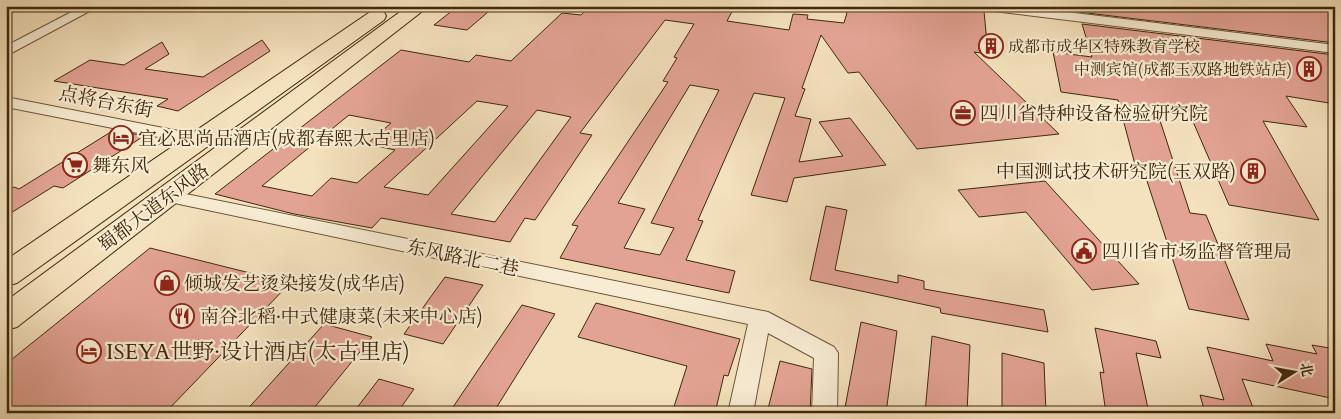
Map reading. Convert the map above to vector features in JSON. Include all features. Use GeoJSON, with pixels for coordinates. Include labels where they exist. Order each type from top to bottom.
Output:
{"type":"FeatureCollection","features":[{"type":"Feature","properties":{"kind":"main road","name":"蜀都大道东风路"},"geometry":{"type":"LineString","coordinates":[[6,275],[390,6]]}},
{"type":"Feature","properties":{"kind":"main road","name":"蜀都大道东风路"},"geometry":{"type":"LineString","coordinates":[[6,318],[420,6]]}},
{"type":"Feature","properties":{"kind":"street"},"geometry":{"type":"LineString","coordinates":[[6,52],[93,6]]}},
{"type":"Feature","properties":{"kind":"street"},"geometry":{"type":"LineString","coordinates":[[985,6],[1335,49]]}},
{"type":"Feature","properties":{"kind":"street","name":"点将台东街"},"geometry":{"type":"LineString","coordinates":[[6,102],[199,140]]}},
{"type":"Feature","properties":{"kind":"street","name":"东风路北二巷"},"geometry":{"type":"LineString","coordinates":[[166,196],[760,318],[826,353],[824,413]]}},
{"type":"Feature","properties":{"kind":"street"},"geometry":{"type":"LineString","coordinates":[[740,413],[760,318]]}},
{"type":"Feature","properties":{"kind":"building"},"geometry":{"type":"Polygon","coordinates":[[[458,6],[495,6],[467,30],[434,25],[458,6]]]}},
{"type":"Feature","properties":{"kind":"building"},"geometry":{"type":"Polygon","coordinates":[[[590,6],[735,6],[727,21],[789,30],[793,14],[808,15],[807,19],[844,23],[849,6],[953,6],[981,10],[984,11],[988,54],[974,52],[1059,134],[917,149],[859,72],[848,73],[821,35],[802,88],[805,89],[795,116],[811,119],[799,162],[843,156],[819,122],[850,118],[886,165],[794,178],[787,202],[751,195],[785,98],[754,93],[698,220],[703,221],[686,260],[735,271],[729,293],[560,258],[578,226],[572,225],[668,82],[663,81],[677,58],[674,57],[694,24],[665,20],[580,133],[592,135],[535,220],[525,218],[510,242],[381,218],[372,228],[294,214],[215,194],[401,50],[469,62],[476,55],[511,61],[562,13],[581,15],[590,6]],[[690,85],[618,203],[645,209],[624,248],[660,255],[674,228],[651,223],[719,90],[690,85]],[[477,101],[384,187],[428,195],[508,106],[477,101]],[[537,110],[451,214],[495,222],[571,117],[537,110]],[[349,115],[262,186],[312,196],[331,178],[357,183],[395,150],[367,144],[391,123],[349,115]]]}},
{"type":"Feature","properties":{"kind":"building"},"geometry":{"type":"Polygon","coordinates":[[[1077,6],[1324,6],[1335,17],[1335,43],[1079,12],[1077,6]]]}},
{"type":"Feature","properties":{"kind":"building"},"geometry":{"type":"Polygon","coordinates":[[[1082,24],[1335,55],[1335,104],[1286,96],[1307,127],[1263,121],[1319,220],[1229,205],[1188,110],[1155,105],[1190,213],[1206,215],[1249,320],[1189,309],[1146,178],[1138,176],[1118,100],[1061,92],[1053,52],[1092,57],[1082,24]]]}},
{"type":"Feature","properties":{"kind":"building"},"geometry":{"type":"Polygon","coordinates":[[[262,40],[270,51],[178,111],[157,106],[168,99],[54,81],[90,60],[124,65],[162,42],[169,54],[145,69],[203,77],[262,40]]]}},
{"type":"Feature","properties":{"kind":"building"},"geometry":{"type":"Polygon","coordinates":[[[114,130],[144,136],[63,188],[54,186],[6,216],[6,192],[14,187],[19,189],[114,130]]]}},
{"type":"Feature","properties":{"kind":"building","name":"四川省市场监督管理局"},"geometry":{"type":"Polygon","coordinates":[[[1045,181],[1139,284],[1092,290],[1026,212],[979,217],[958,190],[1045,181]]]}},
{"type":"Feature","properties":{"kind":"building"},"geometry":{"type":"Polygon","coordinates":[[[826,206],[847,210],[835,270],[898,283],[898,275],[924,281],[924,289],[1044,310],[1048,332],[941,313],[940,308],[810,280],[826,206]]]}},
{"type":"Feature","properties":{"kind":"building"},"geometry":{"type":"Polygon","coordinates":[[[150,248],[290,283],[165,413],[6,413],[6,364],[150,248]]]}},
{"type":"Feature","properties":{"kind":"building"},"geometry":{"type":"Polygon","coordinates":[[[445,277],[483,285],[443,344],[404,334],[445,277]]]}},
{"type":"Feature","properties":{"kind":"building"},"geometry":{"type":"Polygon","coordinates":[[[596,303],[740,339],[728,376],[724,375],[715,413],[672,413],[687,366],[578,337],[596,303]]]}},
{"type":"Feature","properties":{"kind":"building"},"geometry":{"type":"Polygon","coordinates":[[[522,305],[555,314],[493,413],[449,413],[522,305]]]}},
{"type":"Feature","properties":{"kind":"building"},"geometry":{"type":"Polygon","coordinates":[[[861,322],[897,331],[886,413],[844,413],[861,322]]]}},
{"type":"Feature","properties":{"kind":"building"},"geometry":{"type":"Polygon","coordinates":[[[324,324],[372,337],[310,413],[244,413],[324,324]]]}},
{"type":"Feature","properties":{"kind":"building"},"geometry":{"type":"Polygon","coordinates":[[[1095,328],[1156,341],[1161,358],[1136,353],[1149,413],[1106,413],[1100,372],[1104,373],[1095,328]]]}},
{"type":"Feature","properties":{"kind":"building"},"geometry":{"type":"Polygon","coordinates":[[[932,336],[970,345],[967,413],[925,413],[932,336]]]}},
{"type":"Feature","properties":{"kind":"building"},"geometry":{"type":"Polygon","coordinates":[[[1266,344],[1317,354],[1312,345],[1335,349],[1335,399],[1242,379],[1255,413],[1205,413],[1200,395],[1224,400],[1207,347],[1273,361],[1266,344]]]}},
{"type":"Feature","properties":{"kind":"building"},"geometry":{"type":"Polygon","coordinates":[[[1002,353],[1044,363],[1046,413],[1002,413],[1002,353]]]}},
{"type":"Feature","properties":{"kind":"building"},"geometry":{"type":"Polygon","coordinates":[[[780,361],[812,369],[810,413],[767,413],[780,361]]]}},
{"type":"Feature","properties":{"kind":"building"},"geometry":{"type":"Polygon","coordinates":[[[379,379],[414,389],[397,413],[353,413],[379,379]]]}},
{"type":"Feature","properties":{"kind":"place","name":"成都市成华区特殊教育学校"},"geometry":{"type":"Point","coordinates":[991,46]}},
{"type":"Feature","properties":{"kind":"place","name":"中测宾馆(成都玉双路地铁站店)"},"geometry":{"type":"Point","coordinates":[1309,69]}},
{"type":"Feature","properties":{"kind":"place","name":"四川省特种设备检验研究院"},"geometry":{"type":"Point","coordinates":[963,113]}},
{"type":"Feature","properties":{"kind":"place","name":"宜必思尚品酒店(成都春熙太古里店)"},"geometry":{"type":"Point","coordinates":[121,138]}},
{"type":"Feature","properties":{"kind":"place","name":"舞东风"},"geometry":{"type":"Point","coordinates":[75,165]}},
{"type":"Feature","properties":{"kind":"place","name":"中国测试技术研究院(玉双路)"},"geometry":{"type":"Point","coordinates":[1253,171]}},
{"type":"Feature","properties":{"kind":"place","name":"四川省市场监督管理局"},"geometry":{"type":"Point","coordinates":[1084,251]}},
{"type":"Feature","properties":{"kind":"place","name":"倾城发艺烫染接发(成华店)"},"geometry":{"type":"Point","coordinates":[167,283]}},
{"type":"Feature","properties":{"kind":"place","name":"南谷北稻·中式健康菜(未来中心店)"},"geometry":{"type":"Point","coordinates":[182,316]}},
{"type":"Feature","properties":{"kind":"place","name":"ISEYA世野·设计酒店(太古里店)"},"geometry":{"type":"Point","coordinates":[89,351]}}]}
